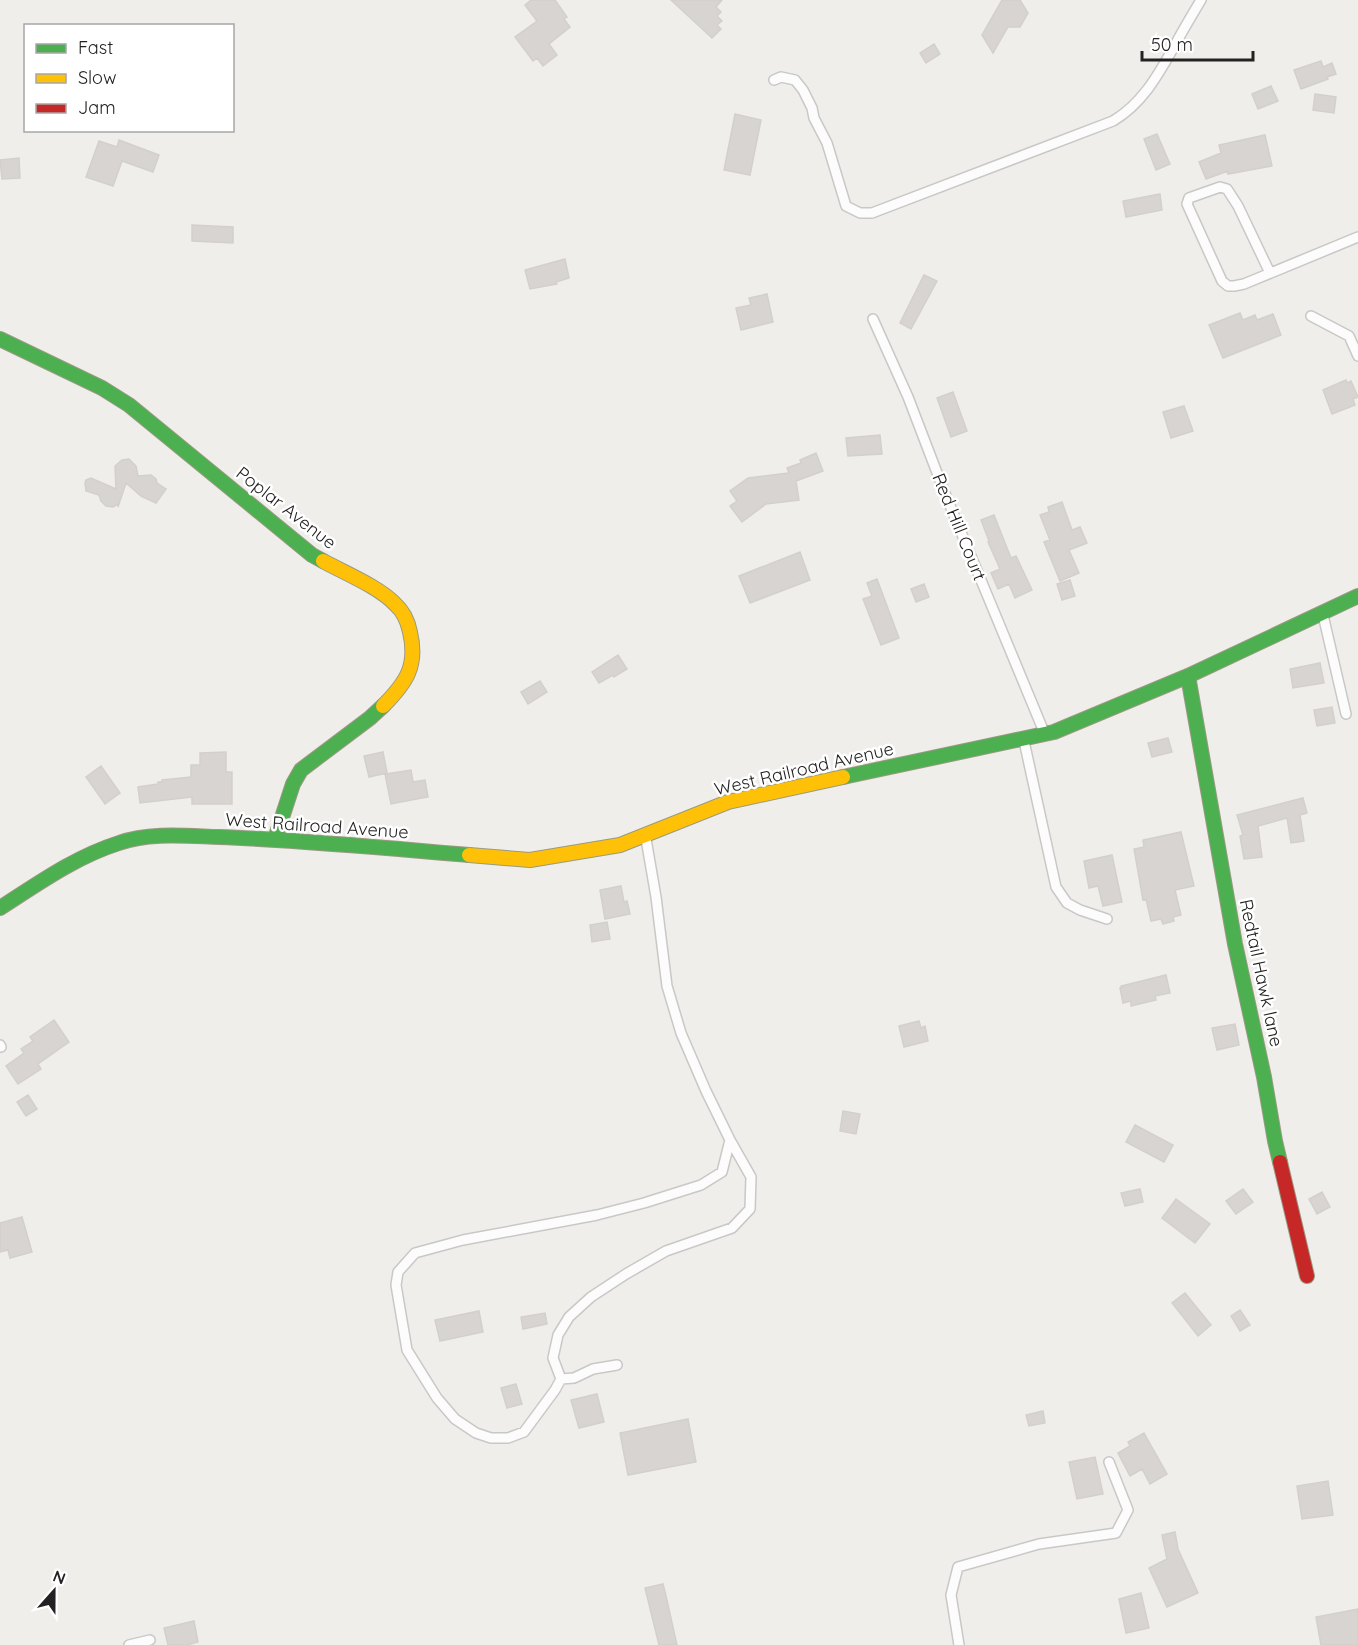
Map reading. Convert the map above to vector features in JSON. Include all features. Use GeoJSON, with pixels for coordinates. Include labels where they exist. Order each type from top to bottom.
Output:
{"type":"FeatureCollection","features":[{"type":"Feature","properties":{"kind":"main road","name":"Poplar Avenue"},"geometry":{"type":"LineString","coordinates":[[0,339],[102,388],[129,405],[312,555],[379,591],[396,604],[408,622],[413,644],[412,665],[403,684],[370,718],[301,770],[275,839]]}},
{"type":"Feature","properties":{"kind":"main road","name":"West Railroad Avenue"},"geometry":{"type":"LineString","coordinates":[[0,908],[72,861],[121,842],[146,838],[172,836],[275,839],[530,861],[620,845],[728,802],[1054,732],[1188,676],[1358,596]]}},
{"type":"Feature","properties":{"kind":"main road","name":"Redtail Hawk lane"},"geometry":{"type":"LineString","coordinates":[[1188,676],[1234,944],[1264,1077],[1275,1141],[1307,1276]]}},
{"type":"Feature","properties":{"kind":"lane"},"geometry":{"type":"LineString","coordinates":[[774,80],[782,77],[795,80],[803,90],[827,143],[846,206],[860,213],[872,213],[1113,122],[1136,104],[1154,83],[1201,0]]}},
{"type":"Feature","properties":{"kind":"lane"},"geometry":{"type":"LineString","coordinates":[[1270,273],[1238,206],[1227,189],[1220,187],[1189,198],[1187,204],[1225,284],[1234,286],[1270,273],[1358,237]]}},
{"type":"Feature","properties":{"kind":"lane"},"geometry":{"type":"LineString","coordinates":[[1311,316],[1349,336],[1358,356]]}},
{"type":"Feature","properties":{"kind":"lane","name":"Red Hill Court"},"geometry":{"type":"LineString","coordinates":[[873,319],[908,398],[1045,734]]}},
{"type":"Feature","properties":{"kind":"lane"},"geometry":{"type":"LineString","coordinates":[[1322,612],[1346,714]]}},
{"type":"Feature","properties":{"kind":"lane"},"geometry":{"type":"LineString","coordinates":[[1023,738],[1056,888],[1067,903],[1107,919]]}},
{"type":"Feature","properties":{"kind":"lane"},"geometry":{"type":"LineString","coordinates":[[645,836],[656,897],[667,986],[681,1033],[706,1091],[751,1177],[750,1209],[732,1228],[666,1251],[626,1274],[591,1297],[569,1317],[558,1335],[553,1358],[561,1379],[524,1432],[508,1438],[491,1438],[476,1433],[455,1419],[437,1398],[407,1350],[396,1285],[398,1272],[415,1253],[463,1240],[597,1215],[701,1185],[722,1172],[730,1140]]}},
{"type":"Feature","properties":{"kind":"lane"},"geometry":{"type":"LineString","coordinates":[[561,1379],[574,1378],[593,1369],[617,1365]]}},
{"type":"Feature","properties":{"kind":"lane"},"geometry":{"type":"LineString","coordinates":[[959,1645],[951,1595],[958,1567],[1040,1544],[1116,1533],[1128,1510],[1109,1462]]}},
{"type":"Feature","properties":{"kind":"lane"},"geometry":{"type":"LineString","coordinates":[[129,1645],[150,1640]]}},
{"type":"Feature","properties":{"kind":"building"},"geometry":{"type":"Polygon","coordinates":[[[531,0],[555,0],[567,17],[564,19],[570,27],[549,44],[557,55],[543,66],[537,58],[533,61],[515,37],[537,21],[525,5],[531,0]]]}},
{"type":"Feature","properties":{"kind":"building"},"geometry":{"type":"Polygon","coordinates":[[[671,0],[722,0],[716,7],[721,12],[717,16],[722,21],[717,25],[721,29],[712,38],[671,0]]]}},
{"type":"Feature","properties":{"kind":"building"},"geometry":{"type":"Polygon","coordinates":[[[1002,0],[1020,0],[1028,13],[1020,27],[1008,27],[993,53],[982,35],[1002,0]]]}},
{"type":"Feature","properties":{"kind":"building"},"geometry":{"type":"Polygon","coordinates":[[[934,44],[940,54],[926,63],[920,53],[934,44]]]}},
{"type":"Feature","properties":{"kind":"building"},"geometry":{"type":"Polygon","coordinates":[[[1321,61],[1323,67],[1332,63],[1336,74],[1301,89],[1294,70],[1321,61]]]}},
{"type":"Feature","properties":{"kind":"building"},"geometry":{"type":"Polygon","coordinates":[[[1271,86],[1278,101],[1258,109],[1252,94],[1271,86]]]}},
{"type":"Feature","properties":{"kind":"building"},"geometry":{"type":"Polygon","coordinates":[[[1315,94],[1336,97],[1334,113],[1313,110],[1315,94]]]}},
{"type":"Feature","properties":{"kind":"building"},"geometry":{"type":"Polygon","coordinates":[[[735,114],[761,120],[750,175],[724,170],[735,114]]]}},
{"type":"Feature","properties":{"kind":"building"},"geometry":{"type":"Polygon","coordinates":[[[1157,134],[1170,164],[1156,170],[1144,139],[1157,134]]]}},
{"type":"Feature","properties":{"kind":"building"},"geometry":{"type":"Polygon","coordinates":[[[1265,135],[1272,166],[1228,174],[1228,171],[1206,179],[1199,162],[1221,153],[1219,145],[1265,135]]]}},
{"type":"Feature","properties":{"kind":"building"},"geometry":{"type":"Polygon","coordinates":[[[119,140],[159,155],[153,172],[122,161],[113,186],[86,177],[99,141],[117,147],[119,140]]]}},
{"type":"Feature","properties":{"kind":"building"},"geometry":{"type":"Polygon","coordinates":[[[19,158],[20,178],[2,179],[0,160],[19,158]]]}},
{"type":"Feature","properties":{"kind":"building"},"geometry":{"type":"Polygon","coordinates":[[[1160,194],[1162,210],[1126,217],[1123,201],[1160,194]]]}},
{"type":"Feature","properties":{"kind":"building"},"geometry":{"type":"Polygon","coordinates":[[[192,225],[233,227],[233,243],[192,241],[192,225]]]}},
{"type":"Feature","properties":{"kind":"building"},"geometry":{"type":"Polygon","coordinates":[[[565,259],[569,278],[556,282],[557,284],[530,289],[525,270],[565,259]]]}},
{"type":"Feature","properties":{"kind":"building"},"geometry":{"type":"Polygon","coordinates":[[[924,275],[937,281],[911,329],[900,323],[924,275]]]}},
{"type":"Feature","properties":{"kind":"building"},"geometry":{"type":"Polygon","coordinates":[[[767,294],[773,322],[741,330],[736,308],[751,305],[749,298],[767,294]]]}},
{"type":"Feature","properties":{"kind":"building"},"geometry":{"type":"Polygon","coordinates":[[[1240,313],[1243,320],[1255,315],[1257,320],[1273,314],[1281,335],[1223,358],[1209,325],[1240,313]]]}},
{"type":"Feature","properties":{"kind":"building"},"geometry":{"type":"Polygon","coordinates":[[[1346,380],[1347,383],[1351,381],[1358,397],[1353,399],[1355,405],[1332,414],[1323,390],[1346,380]]]}},
{"type":"Feature","properties":{"kind":"building"},"geometry":{"type":"Polygon","coordinates":[[[953,392],[967,431],[951,437],[937,398],[953,392]]]}},
{"type":"Feature","properties":{"kind":"building"},"geometry":{"type":"Polygon","coordinates":[[[1184,406],[1193,431],[1171,438],[1163,412],[1184,406]]]}},
{"type":"Feature","properties":{"kind":"building"},"geometry":{"type":"Polygon","coordinates":[[[880,435],[882,454],[848,456],[846,438],[880,435]]]}},
{"type":"Feature","properties":{"kind":"building"},"geometry":{"type":"Polygon","coordinates":[[[816,453],[823,471],[796,481],[799,500],[766,504],[742,522],[730,506],[737,501],[730,491],[748,478],[789,473],[787,468],[801,463],[800,460],[816,453]]]}},
{"type":"Feature","properties":{"kind":"building"},"geometry":{"type":"Polygon","coordinates":[[[129,459],[136,466],[138,476],[151,475],[166,489],[156,503],[141,496],[126,483],[118,507],[118,504],[113,507],[106,506],[99,495],[86,491],[86,480],[91,478],[116,489],[115,466],[122,460],[129,459]]]}},
{"type":"Feature","properties":{"kind":"building"},"geometry":{"type":"Polygon","coordinates":[[[1062,502],[1072,530],[1080,527],[1087,543],[1069,550],[1079,573],[1060,581],[1044,542],[1050,540],[1040,515],[1049,512],[1048,507],[1062,502]]]}},
{"type":"Feature","properties":{"kind":"building"},"geometry":{"type":"Polygon","coordinates":[[[994,515],[1011,558],[1016,556],[1032,590],[1015,598],[1009,584],[998,589],[991,573],[1000,569],[981,520],[994,515]]]}},
{"type":"Feature","properties":{"kind":"building"},"geometry":{"type":"Polygon","coordinates":[[[800,552],[810,580],[750,603],[739,576],[800,552]]]}},
{"type":"Feature","properties":{"kind":"building"},"geometry":{"type":"Polygon","coordinates":[[[877,579],[899,638],[881,645],[863,599],[872,596],[867,583],[877,579]]]}},
{"type":"Feature","properties":{"kind":"building"},"geometry":{"type":"Polygon","coordinates":[[[1070,580],[1075,596],[1062,600],[1057,584],[1070,580]]]}},
{"type":"Feature","properties":{"kind":"building"},"geometry":{"type":"Polygon","coordinates":[[[924,584],[929,597],[916,602],[911,589],[924,584]]]}},
{"type":"Feature","properties":{"kind":"building"},"geometry":{"type":"Polygon","coordinates":[[[618,655],[627,669],[599,683],[592,672],[618,655]]]}},
{"type":"Feature","properties":{"kind":"building"},"geometry":{"type":"Polygon","coordinates":[[[1320,663],[1324,683],[1293,688],[1290,669],[1320,663]]]}},
{"type":"Feature","properties":{"kind":"building"},"geometry":{"type":"Polygon","coordinates":[[[540,681],[547,692],[528,704],[521,692],[540,681]]]}},
{"type":"Feature","properties":{"kind":"building"},"geometry":{"type":"Polygon","coordinates":[[[1332,707],[1335,723],[1317,726],[1314,710],[1332,707]]]}},
{"type":"Feature","properties":{"kind":"building"},"geometry":{"type":"Polygon","coordinates":[[[1168,738],[1172,752],[1152,757],[1148,743],[1168,738]]]}},
{"type":"Feature","properties":{"kind":"building"},"geometry":{"type":"Polygon","coordinates":[[[226,752],[226,772],[232,772],[232,804],[192,804],[192,797],[140,803],[138,787],[158,784],[162,780],[191,777],[191,765],[200,765],[200,753],[226,752]]]}},
{"type":"Feature","properties":{"kind":"building"},"geometry":{"type":"Polygon","coordinates":[[[383,752],[387,773],[369,777],[364,756],[383,752]]]}},
{"type":"Feature","properties":{"kind":"building"},"geometry":{"type":"Polygon","coordinates":[[[101,766],[120,793],[105,804],[86,777],[101,766]]]}},
{"type":"Feature","properties":{"kind":"building"},"geometry":{"type":"Polygon","coordinates":[[[411,770],[413,782],[425,780],[428,797],[391,804],[385,774],[411,770]]]}},
{"type":"Feature","properties":{"kind":"building"},"geometry":{"type":"Polygon","coordinates":[[[1303,798],[1307,813],[1300,815],[1304,841],[1291,843],[1287,818],[1258,826],[1262,857],[1244,859],[1240,836],[1243,835],[1237,815],[1303,798]]]}},
{"type":"Feature","properties":{"kind":"building"},"geometry":{"type":"Polygon","coordinates":[[[1181,832],[1194,886],[1175,890],[1181,915],[1173,917],[1174,921],[1163,924],[1161,919],[1151,921],[1146,899],[1143,900],[1134,849],[1144,847],[1143,840],[1181,832]]]}},
{"type":"Feature","properties":{"kind":"building"},"geometry":{"type":"Polygon","coordinates":[[[1112,855],[1122,902],[1103,906],[1098,886],[1089,888],[1084,861],[1112,855]]]}},
{"type":"Feature","properties":{"kind":"building"},"geometry":{"type":"Polygon","coordinates":[[[621,886],[624,902],[627,901],[630,914],[605,919],[600,890],[621,886]]]}},
{"type":"Feature","properties":{"kind":"building"},"geometry":{"type":"Polygon","coordinates":[[[607,922],[610,939],[592,942],[590,925],[607,922]]]}},
{"type":"Feature","properties":{"kind":"building"},"geometry":{"type":"Polygon","coordinates":[[[1166,975],[1170,993],[1155,996],[1156,1000],[1131,1006],[1131,1001],[1123,1003],[1121,986],[1166,975]]]}},
{"type":"Feature","properties":{"kind":"building"},"geometry":{"type":"Polygon","coordinates":[[[54,1020],[69,1042],[38,1064],[41,1069],[18,1084],[6,1066],[24,1053],[21,1049],[33,1041],[30,1037],[54,1020]]]}},
{"type":"Feature","properties":{"kind":"building"},"geometry":{"type":"Polygon","coordinates":[[[919,1021],[921,1028],[925,1026],[928,1041],[904,1047],[899,1026],[919,1021]]]}},
{"type":"Feature","properties":{"kind":"building"},"geometry":{"type":"Polygon","coordinates":[[[1235,1024],[1239,1045],[1217,1050],[1212,1028],[1235,1024]]]}},
{"type":"Feature","properties":{"kind":"building"},"geometry":{"type":"Polygon","coordinates":[[[28,1095],[37,1109],[26,1116],[17,1102],[28,1095]]]}},
{"type":"Feature","properties":{"kind":"building"},"geometry":{"type":"Polygon","coordinates":[[[843,1111],[860,1114],[856,1134],[840,1131],[843,1111]]]}},
{"type":"Feature","properties":{"kind":"building"},"geometry":{"type":"Polygon","coordinates":[[[1135,1125],[1173,1145],[1164,1162],[1126,1142],[1135,1125]]]}},
{"type":"Feature","properties":{"kind":"building"},"geometry":{"type":"Polygon","coordinates":[[[1140,1189],[1143,1202],[1125,1206],[1121,1193],[1140,1189]]]}},
{"type":"Feature","properties":{"kind":"building"},"geometry":{"type":"Polygon","coordinates":[[[1243,1189],[1253,1202],[1236,1214],[1226,1201],[1243,1189]]]}},
{"type":"Feature","properties":{"kind":"building"},"geometry":{"type":"Polygon","coordinates":[[[1322,1192],[1330,1207],[1317,1214],[1309,1199],[1322,1192]]]}},
{"type":"Feature","properties":{"kind":"building"},"geometry":{"type":"Polygon","coordinates":[[[1176,1199],[1210,1224],[1195,1243],[1162,1218],[1176,1199]]]}},
{"type":"Feature","properties":{"kind":"building"},"geometry":{"type":"Polygon","coordinates":[[[22,1217],[32,1252],[10,1258],[8,1250],[0,1252],[0,1223],[22,1217]]]}},
{"type":"Feature","properties":{"kind":"building"},"geometry":{"type":"Polygon","coordinates":[[[1185,1293],[1211,1325],[1198,1336],[1172,1303],[1185,1293]]]}},
{"type":"Feature","properties":{"kind":"building"},"geometry":{"type":"Polygon","coordinates":[[[1240,1310],[1250,1325],[1240,1331],[1231,1316],[1240,1310]]]}},
{"type":"Feature","properties":{"kind":"building"},"geometry":{"type":"Polygon","coordinates":[[[479,1311],[483,1332],[440,1341],[435,1320],[479,1311]]]}},
{"type":"Feature","properties":{"kind":"building"},"geometry":{"type":"Polygon","coordinates":[[[545,1313],[547,1324],[523,1329],[521,1317],[545,1313]]]}},
{"type":"Feature","properties":{"kind":"building"},"geometry":{"type":"Polygon","coordinates":[[[516,1384],[522,1404],[507,1408],[501,1388],[516,1384]]]}},
{"type":"Feature","properties":{"kind":"building"},"geometry":{"type":"Polygon","coordinates":[[[597,1394],[604,1422],[579,1428],[571,1400],[597,1394]]]}},
{"type":"Feature","properties":{"kind":"building"},"geometry":{"type":"Polygon","coordinates":[[[1043,1411],[1045,1423],[1029,1426],[1026,1415],[1043,1411]]]}},
{"type":"Feature","properties":{"kind":"building"},"geometry":{"type":"Polygon","coordinates":[[[688,1419],[696,1462],[628,1475],[620,1433],[688,1419]]]}},
{"type":"Feature","properties":{"kind":"building"},"geometry":{"type":"Polygon","coordinates":[[[1144,1433],[1167,1474],[1150,1484],[1142,1469],[1130,1476],[1118,1453],[1130,1446],[1128,1442],[1144,1433]]]}},
{"type":"Feature","properties":{"kind":"building"},"geometry":{"type":"Polygon","coordinates":[[[1095,1457],[1103,1494],[1077,1499],[1069,1462],[1095,1457]]]}},
{"type":"Feature","properties":{"kind":"building"},"geometry":{"type":"Polygon","coordinates":[[[1328,1481],[1333,1515],[1302,1519],[1297,1486],[1328,1481]]]}},
{"type":"Feature","properties":{"kind":"building"},"geometry":{"type":"Polygon","coordinates":[[[1175,1532],[1178,1549],[1198,1593],[1167,1607],[1149,1568],[1167,1559],[1162,1535],[1175,1532]]]}},
{"type":"Feature","properties":{"kind":"building"},"geometry":{"type":"Polygon","coordinates":[[[663,1584],[677,1645],[659,1645],[645,1588],[663,1584]]]}},
{"type":"Feature","properties":{"kind":"building"},"geometry":{"type":"Polygon","coordinates":[[[1141,1593],[1149,1628],[1126,1633],[1119,1599],[1141,1593]]]}},
{"type":"Feature","properties":{"kind":"building"},"geometry":{"type":"Polygon","coordinates":[[[1358,1609],[1358,1645],[1321,1645],[1316,1617],[1358,1609]]]}},
{"type":"Feature","properties":{"kind":"building"},"geometry":{"type":"Polygon","coordinates":[[[194,1621],[198,1642],[187,1645],[168,1645],[164,1628],[194,1621]]]}},
{"type":"Feature","properties":{"kind":"traffic: fast"},"geometry":{"type":"LineString","coordinates":[[0,339],[102,388],[129,405],[312,555],[323,561]]}},
{"type":"Feature","properties":{"kind":"traffic: fast"},"geometry":{"type":"LineString","coordinates":[[843,777],[1054,732],[1188,676],[1358,596]]}},
{"type":"Feature","properties":{"kind":"traffic: fast"},"geometry":{"type":"LineString","coordinates":[[1188,676],[1235,944],[1280,1162]]}},
{"type":"Feature","properties":{"kind":"traffic: fast"},"geometry":{"type":"LineString","coordinates":[[275,839],[293,784],[301,770],[383,706]]}},
{"type":"Feature","properties":{"kind":"traffic: fast"},"geometry":{"type":"LineString","coordinates":[[0,908],[58,871],[87,856],[119,843],[143,837],[250,838],[469,855]]}},
{"type":"Feature","properties":{"kind":"traffic: slow"},"geometry":{"type":"LineString","coordinates":[[323,561],[380,592],[403,613],[412,644],[411,664],[404,681],[383,706]]}},
{"type":"Feature","properties":{"kind":"traffic: slow"},"geometry":{"type":"LineString","coordinates":[[469,855],[530,860],[620,845],[728,802],[843,777]]}},
{"type":"Feature","properties":{"kind":"traffic: jam"},"geometry":{"type":"LineString","coordinates":[[1280,1162],[1307,1276]]}}]}
